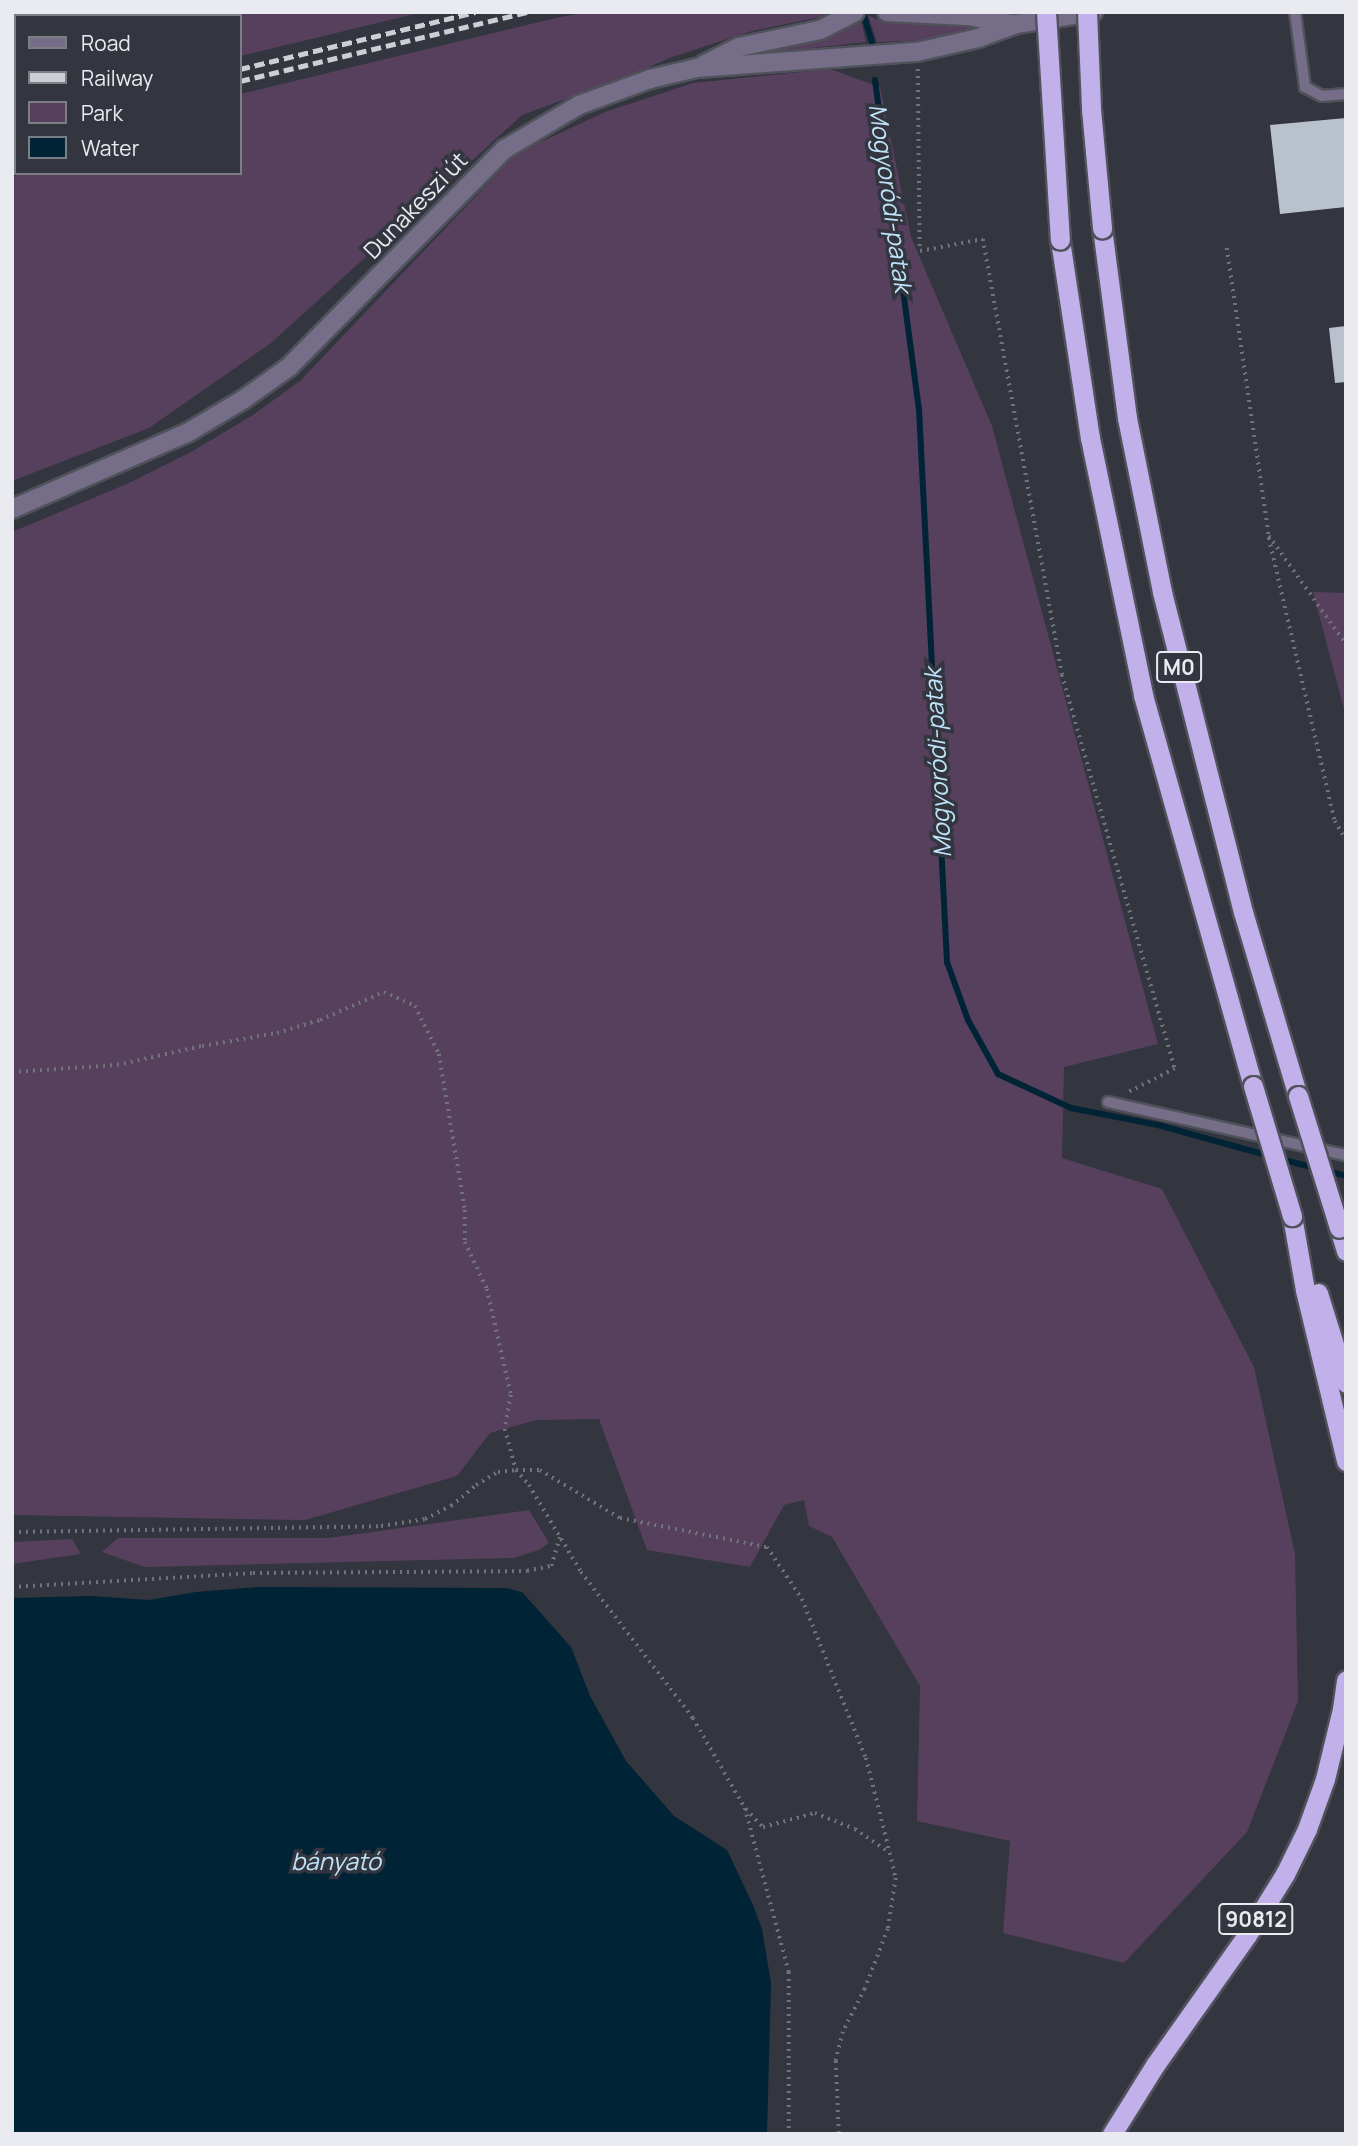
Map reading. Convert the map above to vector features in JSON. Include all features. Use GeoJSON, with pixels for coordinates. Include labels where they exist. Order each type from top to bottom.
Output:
{"type":"FeatureCollection","features":[{"type":"Feature","properties":{"kind":"highway","name":"M0"},"geometry":{"type":"LineString","coordinates":[[1045,12],[1060,240],[1090,439],[1143,695],[1253,1086],[1346,1383]]}},
{"type":"Feature","properties":{"kind":"highway","name":"M0"},"geometry":{"type":"LineString","coordinates":[[1087,12],[1091,109],[1102,229],[1127,418],[1162,592],[1243,912],[1346,1251]]}},
{"type":"Feature","properties":{"kind":"highway"},"geometry":{"type":"LineString","coordinates":[[1292,1216],[1305,1290],[1346,1461]]}},
{"type":"Feature","properties":{"kind":"highway","name":"90812"},"geometry":{"type":"LineString","coordinates":[[1112,2134],[1155,2065],[1247,1935],[1285,1874],[1307,1829],[1325,1779],[1342,1709],[1346,1680]]}},
{"type":"Feature","properties":{"kind":"street"},"geometry":{"type":"LineString","coordinates":[[697,68],[738,47],[820,30],[855,12]]}},
{"type":"Feature","properties":{"kind":"street"},"geometry":{"type":"LineString","coordinates":[[887,12],[967,16],[1016,24],[1093,12]]}},
{"type":"Feature","properties":{"kind":"street","name":"Dunakeszi út"},"geometry":{"type":"LineString","coordinates":[[12,509],[187,433],[289,367],[505,149],[543,124],[595,98],[650,79],[697,68],[804,58],[909,53],[978,38],[1016,24]]}},
{"type":"Feature","properties":{"kind":"lane"},"geometry":{"type":"LineString","coordinates":[[1295,12],[1305,87],[1322,96],[1346,94]]}},
{"type":"Feature","properties":{"kind":"lane"},"geometry":{"type":"LineString","coordinates":[[1108,1102],[1346,1155]]}},
{"type":"Feature","properties":{"kind":"path"},"geometry":{"type":"LineString","coordinates":[[909,53],[920,251],[984,239],[1062,675],[1175,1069],[1108,1102]]}},
{"type":"Feature","properties":{"kind":"path"},"geometry":{"type":"LineString","coordinates":[[1227,248],[1269,536],[1335,821],[1346,840]]}},
{"type":"Feature","properties":{"kind":"path"},"geometry":{"type":"LineString","coordinates":[[1269,536],[1346,645]]}},
{"type":"Feature","properties":{"kind":"path"},"geometry":{"type":"LineString","coordinates":[[12,1072],[117,1065],[202,1046],[276,1034],[320,1020],[384,992],[415,1006],[439,1054],[465,1210],[465,1242],[487,1289],[511,1395],[505,1429],[516,1470],[529,1485],[581,1572],[693,1718],[745,1808],[763,1826],[816,1814],[855,1829],[890,1853]]}},
{"type":"Feature","properties":{"kind":"path"},"geometry":{"type":"LineString","coordinates":[[12,1532],[381,1527],[425,1519],[451,1506],[476,1485],[498,1472],[540,1470],[620,1518],[767,1547],[802,1600],[866,1758],[896,1878],[888,1929],[865,1989],[843,2032],[836,2061],[839,2134]]}},
{"type":"Feature","properties":{"kind":"path"},"geometry":{"type":"LineString","coordinates":[[12,1587],[253,1573],[527,1571],[551,1566],[560,1537]]}},
{"type":"Feature","properties":{"kind":"path"},"geometry":{"type":"LineString","coordinates":[[745,1808],[789,1972],[789,2134]]}},
{"type":"Feature","properties":{"kind":"green space"},"geometry":{"type":"Polygon","coordinates":[[[423,12],[242,56],[242,14],[118,14],[423,12]]]}},
{"type":"Feature","properties":{"kind":"green space"},"geometry":{"type":"Polygon","coordinates":[[[591,12],[845,12],[752,31],[672,57],[522,115],[271,343],[149,428],[12,481],[12,177],[242,175],[242,94],[560,17],[591,12]]]}},
{"type":"Feature","properties":{"kind":"green space"},"geometry":{"type":"Polygon","coordinates":[[[868,15],[898,24],[997,25],[929,40],[877,42],[868,15]]]}},
{"type":"Feature","properties":{"kind":"green space"},"geometry":{"type":"Polygon","coordinates":[[[860,16],[866,42],[739,56],[796,43],[860,16]]]}},
{"type":"Feature","properties":{"kind":"green space"},"geometry":{"type":"Polygon","coordinates":[[[830,69],[880,87],[911,237],[992,426],[1158,1044],[1064,1067],[1062,1158],[1162,1189],[1254,1367],[1295,1554],[1298,1701],[1247,1832],[1124,1963],[1003,1933],[1010,1841],[917,1821],[920,1686],[832,1537],[809,1526],[804,1500],[784,1505],[750,1567],[647,1550],[599,1419],[536,1420],[490,1433],[457,1476],[305,1520],[12,1515],[12,532],[129,483],[191,452],[253,415],[300,381],[517,153],[605,112],[693,83],[830,69]]]}},
{"type":"Feature","properties":{"kind":"green space"},"geometry":{"type":"Polygon","coordinates":[[[1313,592],[1346,593],[1346,717],[1313,592]]]}},
{"type":"Feature","properties":{"kind":"green space"},"geometry":{"type":"Polygon","coordinates":[[[529,1510],[549,1543],[539,1550],[513,1558],[145,1567],[102,1552],[118,1538],[329,1538],[529,1510]]]}},
{"type":"Feature","properties":{"kind":"green space"},"geometry":{"type":"Polygon","coordinates":[[[72,1539],[81,1554],[12,1564],[12,1542],[72,1539]]]}},
{"type":"Feature","properties":{"kind":"water","name":"bányató"},"geometry":{"type":"Polygon","coordinates":[[[258,1587],[506,1588],[522,1592],[571,1647],[590,1696],[626,1761],[674,1816],[727,1850],[753,1905],[762,1929],[771,1983],[767,2134],[12,2134],[12,1598],[90,1596],[149,1600],[196,1592],[258,1587]]]}},
{"type":"Feature","properties":{"kind":"building"},"geometry":{"type":"Polygon","coordinates":[[[1346,118],[1346,207],[1280,214],[1270,125],[1346,118]]]}},
{"type":"Feature","properties":{"kind":"building"},"geometry":{"type":"Polygon","coordinates":[[[1346,326],[1346,382],[1335,383],[1329,328],[1346,326]]]}},
{"type":"Feature","properties":{"kind":"waterway","name":"Mogyoródi-patak"},"geometry":{"type":"LineString","coordinates":[[864,16],[872,43]]}},
{"type":"Feature","properties":{"kind":"waterway","name":"Mogyoródi-patak"},"geometry":{"type":"LineString","coordinates":[[875,80],[919,409],[947,962],[968,1020],[998,1074],[1071,1108],[1158,1125],[1270,1156]]}},
{"type":"Feature","properties":{"kind":"waterway","name":"Mogyoródi-patak"},"geometry":{"type":"LineString","coordinates":[[1280,1159],[1346,1176]]}},
{"type":"Feature","properties":{"kind":"railway"},"geometry":{"type":"LineString","coordinates":[[242,69],[475,12]]}},
{"type":"Feature","properties":{"kind":"railway"},"geometry":{"type":"LineString","coordinates":[[242,81],[527,12]]}}]}
